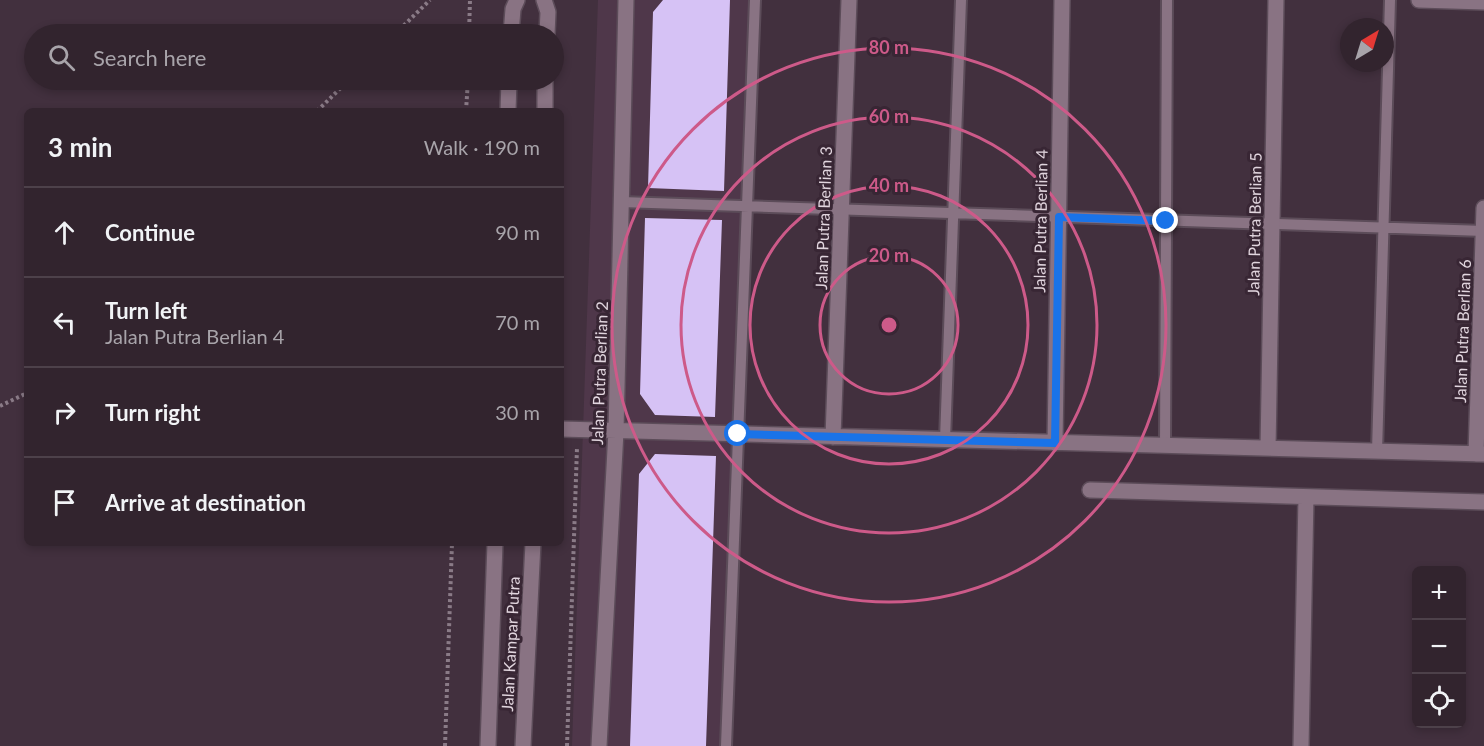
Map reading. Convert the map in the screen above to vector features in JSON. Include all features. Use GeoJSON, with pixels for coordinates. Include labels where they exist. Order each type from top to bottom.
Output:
{"type":"FeatureCollection","features":[{"type":"Feature","properties":{"kind":"street"},"geometry":{"type":"LineString","coordinates":[[512,24],[513,9],[517,0]]}},
{"type":"Feature","properties":{"kind":"street"},"geometry":{"type":"LineString","coordinates":[[544,0],[548,12],[547,24]]}},
{"type":"Feature","properties":{"kind":"street","name":"Jalan Putra Berlian 2"},"geometry":{"type":"LineString","coordinates":[[599,746],[616,430],[626,0]]}},
{"type":"Feature","properties":{"kind":"street","name":"Jalan Putra Berlian 3"},"geometry":{"type":"LineString","coordinates":[[833,437],[849,0]]}},
{"type":"Feature","properties":{"kind":"street","name":"Jalan Putra Berlian 4"},"geometry":{"type":"LineString","coordinates":[[1055,443],[1062,0]]}},
{"type":"Feature","properties":{"kind":"street","name":"Jalan Putra Berlian 5"},"geometry":{"type":"LineString","coordinates":[[1268,448],[1276,0]]}},
{"type":"Feature","properties":{"kind":"street"},"geometry":{"type":"LineString","coordinates":[[1419,0],[1484,2]]}},
{"type":"Feature","properties":{"kind":"street"},"geometry":{"type":"LineString","coordinates":[[508,108],[509,90]]}},
{"type":"Feature","properties":{"kind":"street"},"geometry":{"type":"LineString","coordinates":[[545,90],[545,108]]}},
{"type":"Feature","properties":{"kind":"street","name":"Jalan Putra Berlian 6"},"geometry":{"type":"LineString","coordinates":[[1480,454],[1484,208]]}},
{"type":"Feature","properties":{"kind":"street"},"geometry":{"type":"LineString","coordinates":[[564,429],[1480,454]]}},
{"type":"Feature","properties":{"kind":"street"},"geometry":{"type":"LineString","coordinates":[[1090,490],[1484,502]]}},
{"type":"Feature","properties":{"kind":"street"},"geometry":{"type":"LineString","coordinates":[[1301,746],[1306,497]]}},
{"type":"Feature","properties":{"kind":"street","name":"Jalan Kampar Putra"},"geometry":{"type":"LineString","coordinates":[[488,746],[495,546]]}},
{"type":"Feature","properties":{"kind":"street","name":"Jalan Kampar Putra"},"geometry":{"type":"LineString","coordinates":[[523,746],[533,546]]}},
{"type":"Feature","properties":{"kind":"lane"},"geometry":{"type":"LineString","coordinates":[[726,746],[755,0]]}},
{"type":"Feature","properties":{"kind":"lane"},"geometry":{"type":"LineString","coordinates":[[945,440],[961,0]]}},
{"type":"Feature","properties":{"kind":"lane"},"geometry":{"type":"LineString","coordinates":[[1165,446],[1167,0]]}},
{"type":"Feature","properties":{"kind":"lane"},"geometry":{"type":"LineString","coordinates":[[1377,452],[1390,0]]}},
{"type":"Feature","properties":{"kind":"lane"},"geometry":{"type":"LineString","coordinates":[[621,202],[1484,231]]}},
{"type":"Feature","properties":{"kind":"path"},"geometry":{"type":"LineString","coordinates":[[405,24],[430,0]]}},
{"type":"Feature","properties":{"kind":"path"},"geometry":{"type":"LineString","coordinates":[[469,24],[470,0]]}},
{"type":"Feature","properties":{"kind":"path"},"geometry":{"type":"LineString","coordinates":[[320,108],[339,90]]}},
{"type":"Feature","properties":{"kind":"path"},"geometry":{"type":"LineString","coordinates":[[466,108],[467,90]]}},
{"type":"Feature","properties":{"kind":"path"},"geometry":{"type":"LineString","coordinates":[[0,406],[24,394]]}},
{"type":"Feature","properties":{"kind":"path"},"geometry":{"type":"LineString","coordinates":[[567,746],[578,430]]}},
{"type":"Feature","properties":{"kind":"path"},"geometry":{"type":"LineString","coordinates":[[445,746],[452,546]]}},
{"type":"Feature","properties":{"kind":"shaded area"},"geometry":{"type":"Polygon","coordinates":[[[598,0],[754,0],[731,746],[572,746],[598,0]]]}},
{"type":"Feature","properties":{"kind":"building"},"geometry":{"type":"Polygon","coordinates":[[[663,0],[730,0],[724,191],[648,188],[653,12],[663,0]]]}},
{"type":"Feature","properties":{"kind":"building"},"geometry":{"type":"Polygon","coordinates":[[[645,218],[722,220],[715,417],[655,415],[640,394],[645,218]]]}},
{"type":"Feature","properties":{"kind":"building"},"geometry":{"type":"Polygon","coordinates":[[[655,454],[716,456],[706,746],[630,746],[639,474],[655,454]]]}},
{"type":"Feature","properties":{"kind":"route"},"geometry":{"type":"LineString","coordinates":[[738,434],[1055,443],[1059,217],[1166,221]]}}]}
